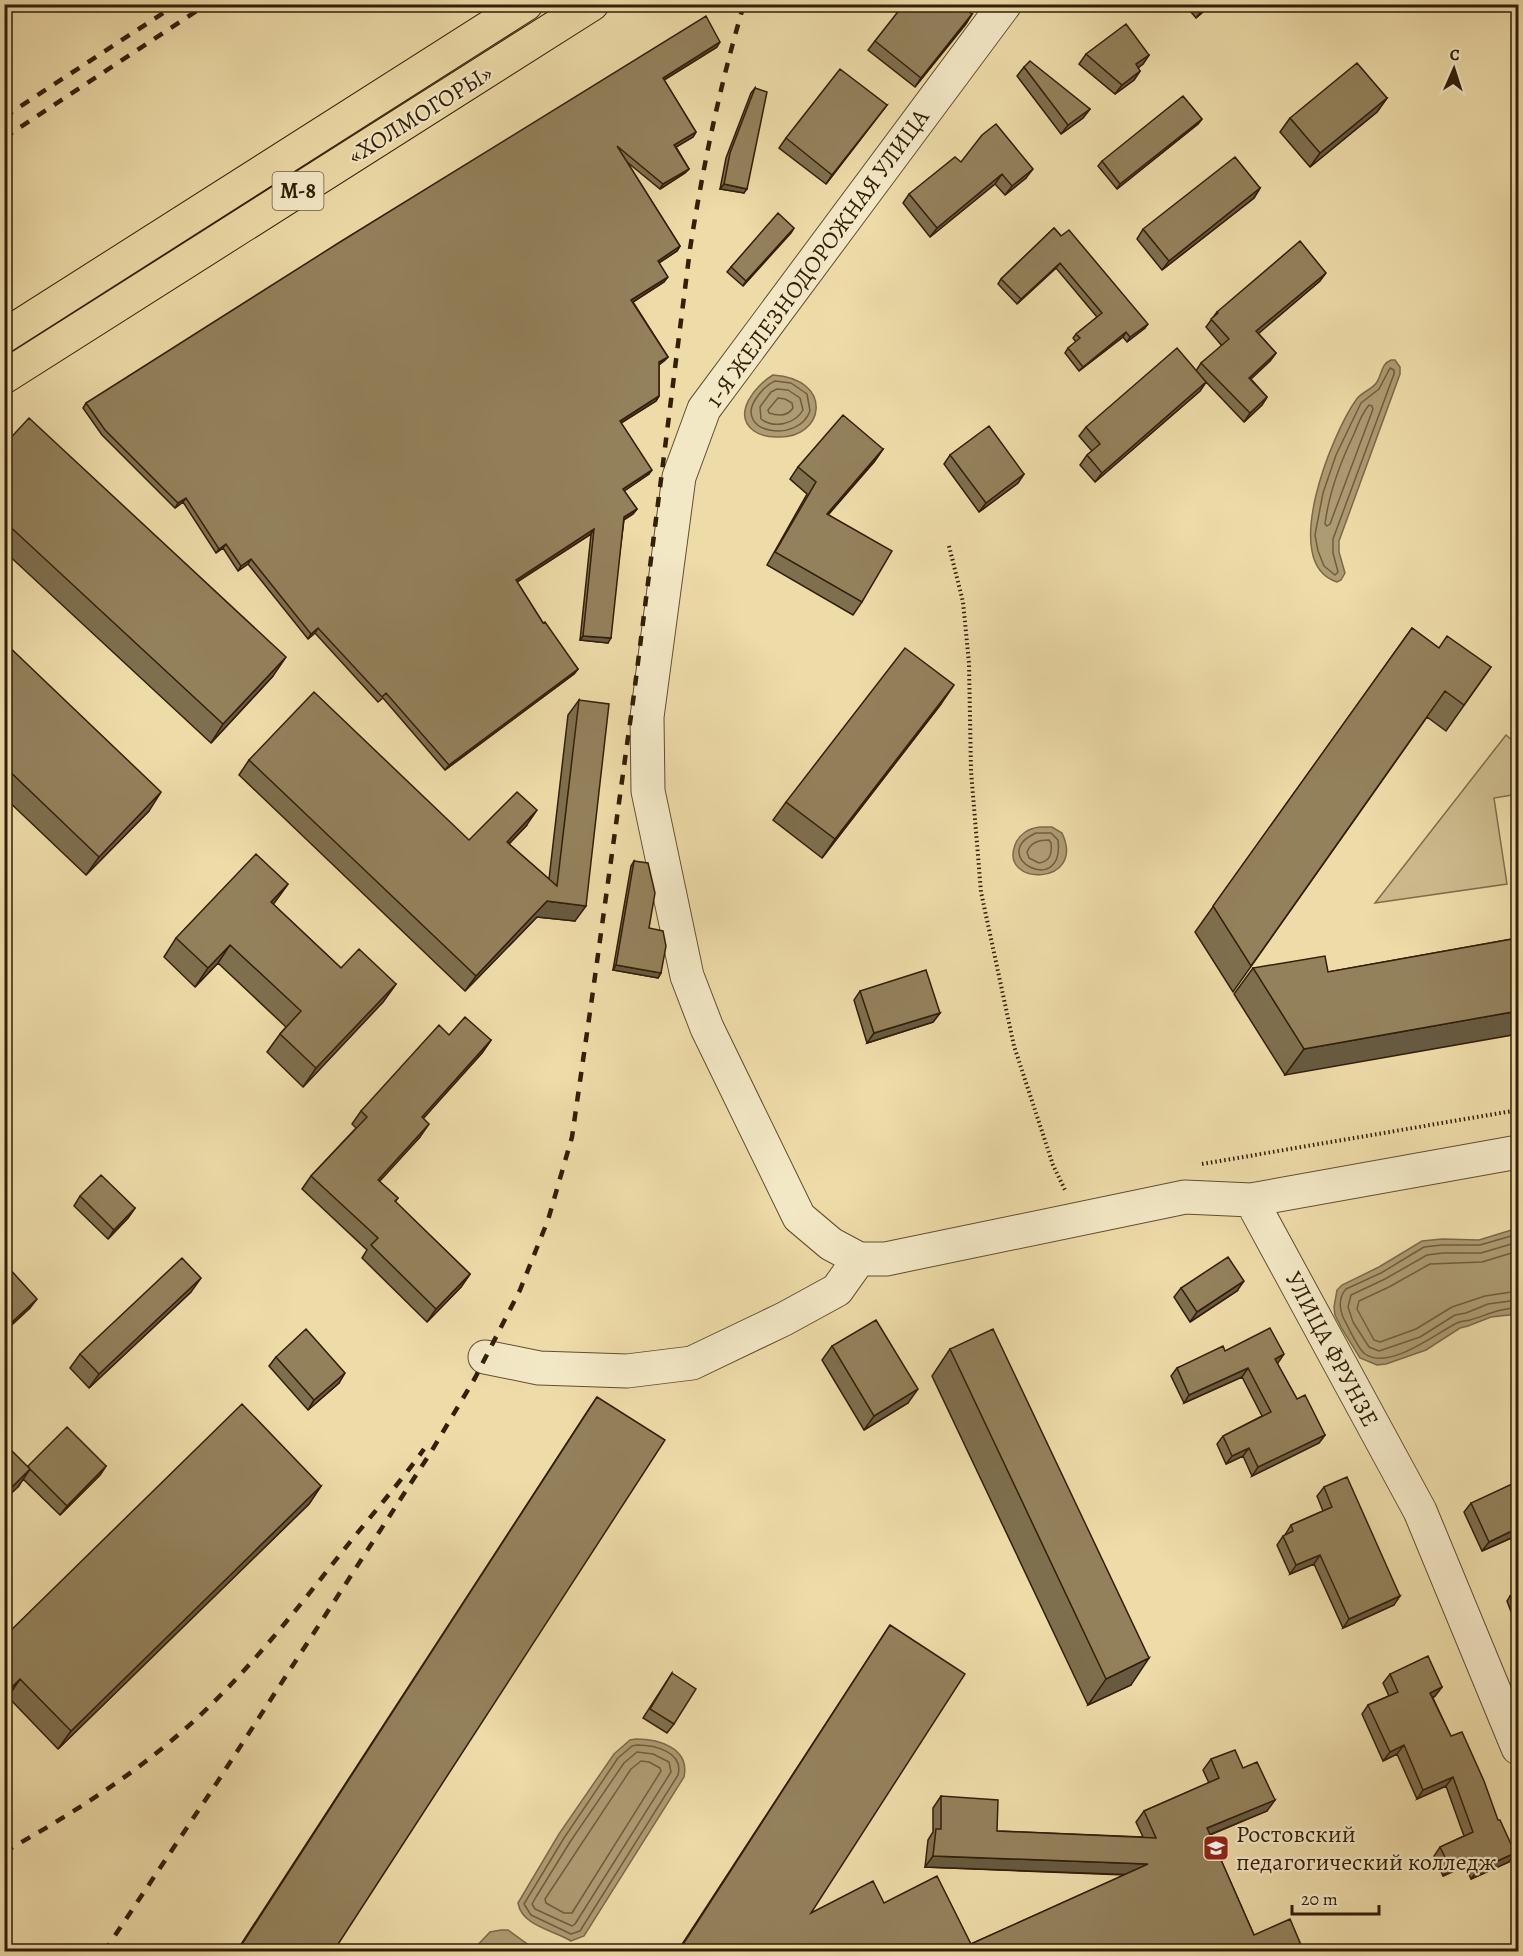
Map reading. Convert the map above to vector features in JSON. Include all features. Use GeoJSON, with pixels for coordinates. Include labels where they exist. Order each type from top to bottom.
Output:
{"type":"FeatureCollection","features":[{"type":"Feature","properties":{"kind":"highway","name":"«ХОЛМОГОРЫ»"},"geometry":{"type":"LineString","coordinates":[[4,336],[526,4]]}},
{"type":"Feature","properties":{"kind":"highway","name":"«ХОЛМОГОРЫ»"},"geometry":{"type":"LineString","coordinates":[[4,377],[591,4]]}},
{"type":"Feature","properties":{"kind":"street","name":"1-Я ЖЕЛЕЗНОДОРОЖНАЯ УЛИЦА"},"geometry":{"type":"LineString","coordinates":[[1005,4],[704,409],[679,477],[647,717],[648,791],[687,976],[707,1028],[799,1217],[831,1244],[859,1259],[886,1259],[1185,1197],[1251,1200]]}},
{"type":"Feature","properties":{"kind":"street"},"geometry":{"type":"LineString","coordinates":[[1251,1200],[1518,1152]]}},
{"type":"Feature","properties":{"kind":"street","name":"УЛИЦА ФРУНЗЕ"},"geometry":{"type":"LineString","coordinates":[[1251,1200],[1420,1511],[1518,1748]]}},
{"type":"Feature","properties":{"kind":"street"},"geometry":{"type":"LineString","coordinates":[[485,1357],[550,1369],[627,1371],[692,1364],[837,1290],[859,1259]]}},
{"type":"Feature","properties":{"kind":"path"},"geometry":{"type":"LineString","coordinates":[[949,546],[963,602],[969,663],[971,771],[981,892],[1014,1046],[1053,1165],[1064,1190],[1072,1188]]}},
{"type":"Feature","properties":{"kind":"path"},"geometry":{"type":"LineString","coordinates":[[1194,1166],[1518,1110]]}},
{"type":"Feature","properties":{"kind":"shaded area"},"geometry":{"type":"Polygon","coordinates":[[[1506,735],[1518,745],[1518,794],[1494,798],[1507,884],[1375,903],[1506,735]]]}},
{"type":"Feature","properties":{"kind":"water"},"geometry":{"type":"Polygon","coordinates":[[[1391,360],[1395,360],[1400,367],[1400,374],[1339,541],[1339,552],[1345,573],[1337,582],[1320,570],[1312,550],[1311,525],[1316,496],[1324,467],[1346,416],[1358,397],[1375,385],[1383,367],[1391,360]]]}},
{"type":"Feature","properties":{"kind":"water"},"geometry":{"type":"Polygon","coordinates":[[[773,375],[793,379],[807,387],[814,397],[816,409],[813,420],[805,429],[792,435],[773,437],[759,434],[748,424],[745,416],[745,408],[753,393],[773,375]]]}},
{"type":"Feature","properties":{"kind":"water"},"geometry":{"type":"Polygon","coordinates":[[[1040,827],[1052,827],[1062,833],[1067,850],[1063,863],[1054,871],[1042,875],[1029,874],[1019,868],[1013,859],[1015,845],[1025,832],[1040,827]]]}},
{"type":"Feature","properties":{"kind":"water"},"geometry":{"type":"Polygon","coordinates":[[[1518,1228],[1518,1314],[1491,1317],[1460,1328],[1426,1350],[1386,1364],[1377,1365],[1360,1358],[1335,1315],[1337,1290],[1342,1285],[1379,1267],[1422,1241],[1479,1240],[1518,1228]]]}},
{"type":"Feature","properties":{"kind":"water"},"geometry":{"type":"Polygon","coordinates":[[[630,1740],[663,1743],[678,1752],[685,1767],[684,1777],[584,1936],[571,1941],[525,1917],[518,1903],[559,1834],[614,1754],[630,1740]]]}},
{"type":"Feature","properties":{"kind":"water"},"geometry":{"type":"Polygon","coordinates":[[[508,1930],[537,1951],[472,1951],[490,1932],[508,1930]]]}},
{"type":"Feature","properties":{"kind":"building"},"geometry":{"type":"Polygon","coordinates":[[[904,4],[960,4],[972,14],[921,78],[875,41],[904,4]]]}},
{"type":"Feature","properties":{"kind":"building"},"geometry":{"type":"Polygon","coordinates":[[[706,16],[720,42],[663,78],[696,132],[674,145],[689,169],[663,184],[617,146],[680,246],[658,261],[668,277],[631,300],[668,357],[659,362],[659,396],[620,421],[652,470],[623,489],[637,509],[624,517],[611,638],[583,636],[594,529],[516,580],[543,623],[545,622],[578,669],[449,765],[386,693],[382,697],[318,628],[311,634],[251,559],[241,566],[226,544],[219,549],[186,498],[178,503],[105,430],[86,403],[340,242],[706,16]]]}},
{"type":"Feature","properties":{"kind":"building"},"geometry":{"type":"Polygon","coordinates":[[[1126,24],[1149,55],[1136,64],[1140,71],[1122,85],[1086,54],[1126,24]]]}},
{"type":"Feature","properties":{"kind":"building"},"geometry":{"type":"Polygon","coordinates":[[[1030,61],[1090,109],[1068,125],[1024,67],[1030,61]]]}},
{"type":"Feature","properties":{"kind":"building"},"geometry":{"type":"Polygon","coordinates":[[[1357,63],[1387,98],[1320,153],[1290,118],[1357,63]]]}},
{"type":"Feature","properties":{"kind":"building"},"geometry":{"type":"Polygon","coordinates":[[[840,69],[887,105],[832,175],[786,138],[840,69]]]}},
{"type":"Feature","properties":{"kind":"building"},"geometry":{"type":"Polygon","coordinates":[[[755,88],[767,92],[747,189],[724,184],[730,153],[755,88]]]}},
{"type":"Feature","properties":{"kind":"building"},"geometry":{"type":"Polygon","coordinates":[[[1183,96],[1202,119],[1120,184],[1102,161],[1183,96]]]}},
{"type":"Feature","properties":{"kind":"building"},"geometry":{"type":"Polygon","coordinates":[[[996,124],[1033,169],[1012,186],[1002,174],[937,228],[909,194],[955,157],[961,162],[982,135],[996,124]]]}},
{"type":"Feature","properties":{"kind":"building"},"geometry":{"type":"Polygon","coordinates":[[[1235,157],[1260,188],[1169,261],[1143,229],[1235,157]]]}},
{"type":"Feature","properties":{"kind":"building"},"geometry":{"type":"Polygon","coordinates":[[[778,213],[794,228],[746,281],[731,267],[778,213]]]}},
{"type":"Feature","properties":{"kind":"building"},"geometry":{"type":"Polygon","coordinates":[[[1054,228],[1061,236],[1069,230],[1148,324],[1130,337],[1126,332],[1083,367],[1068,348],[1080,338],[1076,334],[1102,313],[1060,263],[1021,299],[1001,279],[1054,228]]]}},
{"type":"Feature","properties":{"kind":"building"},"geometry":{"type":"Polygon","coordinates":[[[1300,241],[1326,273],[1256,331],[1276,353],[1249,378],[1267,397],[1250,413],[1201,363],[1229,339],[1211,319],[1300,241]]]}},
{"type":"Feature","properties":{"kind":"building"},"geometry":{"type":"Polygon","coordinates":[[[1177,348],[1206,382],[1102,473],[1087,455],[1100,444],[1086,427],[1177,348]]]}},
{"type":"Feature","properties":{"kind":"building"},"geometry":{"type":"Polygon","coordinates":[[[843,415],[883,449],[827,514],[892,551],[862,602],[775,552],[816,482],[798,467],[843,415]]]}},
{"type":"Feature","properties":{"kind":"building"},"geometry":{"type":"Polygon","coordinates":[[[29,418],[286,657],[223,724],[4,521],[4,445],[29,418]]]}},
{"type":"Feature","properties":{"kind":"building"},"geometry":{"type":"Polygon","coordinates":[[[989,426],[1024,474],[986,503],[950,455],[989,426]]]}},
{"type":"Feature","properties":{"kind":"building"},"geometry":{"type":"Polygon","coordinates":[[[1412,628],[1439,648],[1447,636],[1491,667],[1464,705],[1445,691],[1251,966],[1213,906],[1412,628]]]}},
{"type":"Feature","properties":{"kind":"building"},"geometry":{"type":"Polygon","coordinates":[[[4,642],[161,792],[99,857],[4,766],[4,642]]]}},
{"type":"Feature","properties":{"kind":"building"},"geometry":{"type":"Polygon","coordinates":[[[905,648],[954,685],[835,839],[786,802],[905,648]]]}},
{"type":"Feature","properties":{"kind":"building"},"geometry":{"type":"Polygon","coordinates":[[[314,692],[469,840],[517,792],[537,810],[507,842],[557,886],[579,700],[609,704],[586,906],[547,901],[476,976],[249,760],[314,692]]]}},
{"type":"Feature","properties":{"kind":"building"},"geometry":{"type":"Polygon","coordinates":[[[256,854],[288,884],[271,902],[341,968],[359,949],[396,984],[316,1068],[280,1034],[301,1011],[230,945],[208,968],[176,938],[256,854]]]}},
{"type":"Feature","properties":{"kind":"building"},"geometry":{"type":"Polygon","coordinates":[[[634,861],[648,863],[655,893],[649,928],[663,931],[666,946],[661,973],[616,965],[634,861]]]}},
{"type":"Feature","properties":{"kind":"building"},"geometry":{"type":"Polygon","coordinates":[[[1518,938],[1518,1011],[1304,1049],[1253,968],[1325,956],[1328,972],[1518,938]]]}},
{"type":"Feature","properties":{"kind":"building"},"geometry":{"type":"Polygon","coordinates":[[[926,970],[940,1013],[874,1033],[860,991],[926,970]]]}},
{"type":"Feature","properties":{"kind":"building"},"geometry":{"type":"Polygon","coordinates":[[[465,1017],[491,1040],[422,1117],[429,1124],[378,1180],[398,1198],[395,1201],[470,1274],[436,1309],[371,1245],[378,1238],[311,1176],[367,1117],[361,1111],[439,1025],[449,1035],[465,1017]]]}},
{"type":"Feature","properties":{"kind":"building"},"geometry":{"type":"Polygon","coordinates":[[[101,1175],[135,1208],[114,1230],[80,1196],[101,1175]]]}},
{"type":"Feature","properties":{"kind":"building"},"geometry":{"type":"Polygon","coordinates":[[[1228,1257],[1244,1281],[1197,1312],[1181,1288],[1228,1257]]]}},
{"type":"Feature","properties":{"kind":"building"},"geometry":{"type":"Polygon","coordinates":[[[182,1258],[201,1278],[99,1374],[80,1354],[182,1258]]]}},
{"type":"Feature","properties":{"kind":"building"},"geometry":{"type":"Polygon","coordinates":[[[7,1266],[37,1299],[10,1324],[4,1319],[4,1269],[7,1266]]]}},
{"type":"Feature","properties":{"kind":"building"},"geometry":{"type":"Polygon","coordinates":[[[876,1320],[918,1389],[874,1416],[832,1346],[876,1320]]]}},
{"type":"Feature","properties":{"kind":"building"},"geometry":{"type":"Polygon","coordinates":[[[1270,1328],[1284,1354],[1275,1359],[1297,1399],[1305,1395],[1325,1435],[1258,1467],[1249,1448],[1232,1456],[1223,1436],[1271,1412],[1248,1368],[1189,1395],[1177,1368],[1223,1346],[1225,1351],[1270,1328]]]}},
{"type":"Feature","properties":{"kind":"building"},"geometry":{"type":"Polygon","coordinates":[[[306,1329],[345,1373],[314,1400],[276,1357],[306,1329]]]}},
{"type":"Feature","properties":{"kind":"building"},"geometry":{"type":"Polygon","coordinates":[[[993,1329],[1149,1658],[1106,1679],[950,1349],[993,1329]]]}},
{"type":"Feature","properties":{"kind":"building"},"geometry":{"type":"Polygon","coordinates":[[[597,1397],[665,1440],[333,1952],[237,1952],[597,1397]]]}},
{"type":"Feature","properties":{"kind":"building"},"geometry":{"type":"Polygon","coordinates":[[[242,1404],[321,1486],[71,1731],[20,1679],[4,1695],[4,1637],[242,1404]]]}},
{"type":"Feature","properties":{"kind":"building"},"geometry":{"type":"Polygon","coordinates":[[[67,1427],[106,1466],[67,1506],[28,1466],[67,1427]]]}},
{"type":"Feature","properties":{"kind":"building"},"geometry":{"type":"Polygon","coordinates":[[[4,1443],[30,1469],[4,1495],[4,1443]]]}},
{"type":"Feature","properties":{"kind":"building"},"geometry":{"type":"Polygon","coordinates":[[[1347,1477],[1400,1596],[1349,1619],[1320,1555],[1296,1565],[1283,1536],[1293,1531],[1291,1525],[1332,1507],[1324,1487],[1347,1477]]]}},
{"type":"Feature","properties":{"kind":"building"},"geometry":{"type":"Polygon","coordinates":[[[1512,1484],[1518,1499],[1518,1528],[1489,1542],[1471,1503],[1512,1484]]]}},
{"type":"Feature","properties":{"kind":"building"},"geometry":{"type":"Polygon","coordinates":[[[1518,1593],[1518,1617],[1510,1596],[1518,1593]]]}},
{"type":"Feature","properties":{"kind":"building"},"geometry":{"type":"Polygon","coordinates":[[[890,1625],[965,1674],[811,1913],[873,1881],[884,1903],[937,1876],[971,1944],[1148,1864],[933,1856],[936,1829],[941,1829],[941,1796],[998,1800],[997,1831],[1156,1838],[1144,1811],[1219,1778],[1211,1759],[1235,1750],[1243,1768],[1257,1762],[1275,1800],[1207,1828],[1254,1935],[1290,1919],[1304,1952],[678,1952],[890,1625]]]}},
{"type":"Feature","properties":{"kind":"building"},"geometry":{"type":"Polygon","coordinates":[[[1428,1656],[1442,1687],[1430,1693],[1451,1736],[1462,1732],[1484,1781],[1498,1820],[1515,1853],[1478,1870],[1472,1857],[1450,1867],[1440,1847],[1473,1832],[1453,1777],[1423,1790],[1404,1745],[1390,1752],[1368,1705],[1398,1692],[1390,1674],[1428,1656]]]}},
{"type":"Feature","properties":{"kind":"building"},"geometry":{"type":"Polygon","coordinates":[[[672,1673],[696,1689],[674,1724],[650,1709],[672,1673]]]}},
{"type":"Feature","properties":{"kind":"railway"},"geometry":{"type":"LineString","coordinates":[[4,117],[177,4]]}},
{"type":"Feature","properties":{"kind":"railway"},"geometry":{"type":"LineString","coordinates":[[4,138],[207,4]]}},
{"type":"Feature","properties":{"kind":"railway"},"geometry":{"type":"LineString","coordinates":[[104,1952],[431,1452],[475,1378],[520,1290],[548,1220],[572,1137],[634,694],[690,249],[713,126],[744,4]]}},
{"type":"Feature","properties":{"kind":"railway"},"geometry":{"type":"LineString","coordinates":[[4,1852],[69,1814],[152,1757],[218,1698],[282,1627],[424,1449]]}},
{"type":"Feature","properties":{"kind":"place","name":"Ростовский педагогический колледж"},"geometry":{"type":"Point","coordinates":[1216,1848]}}]}
